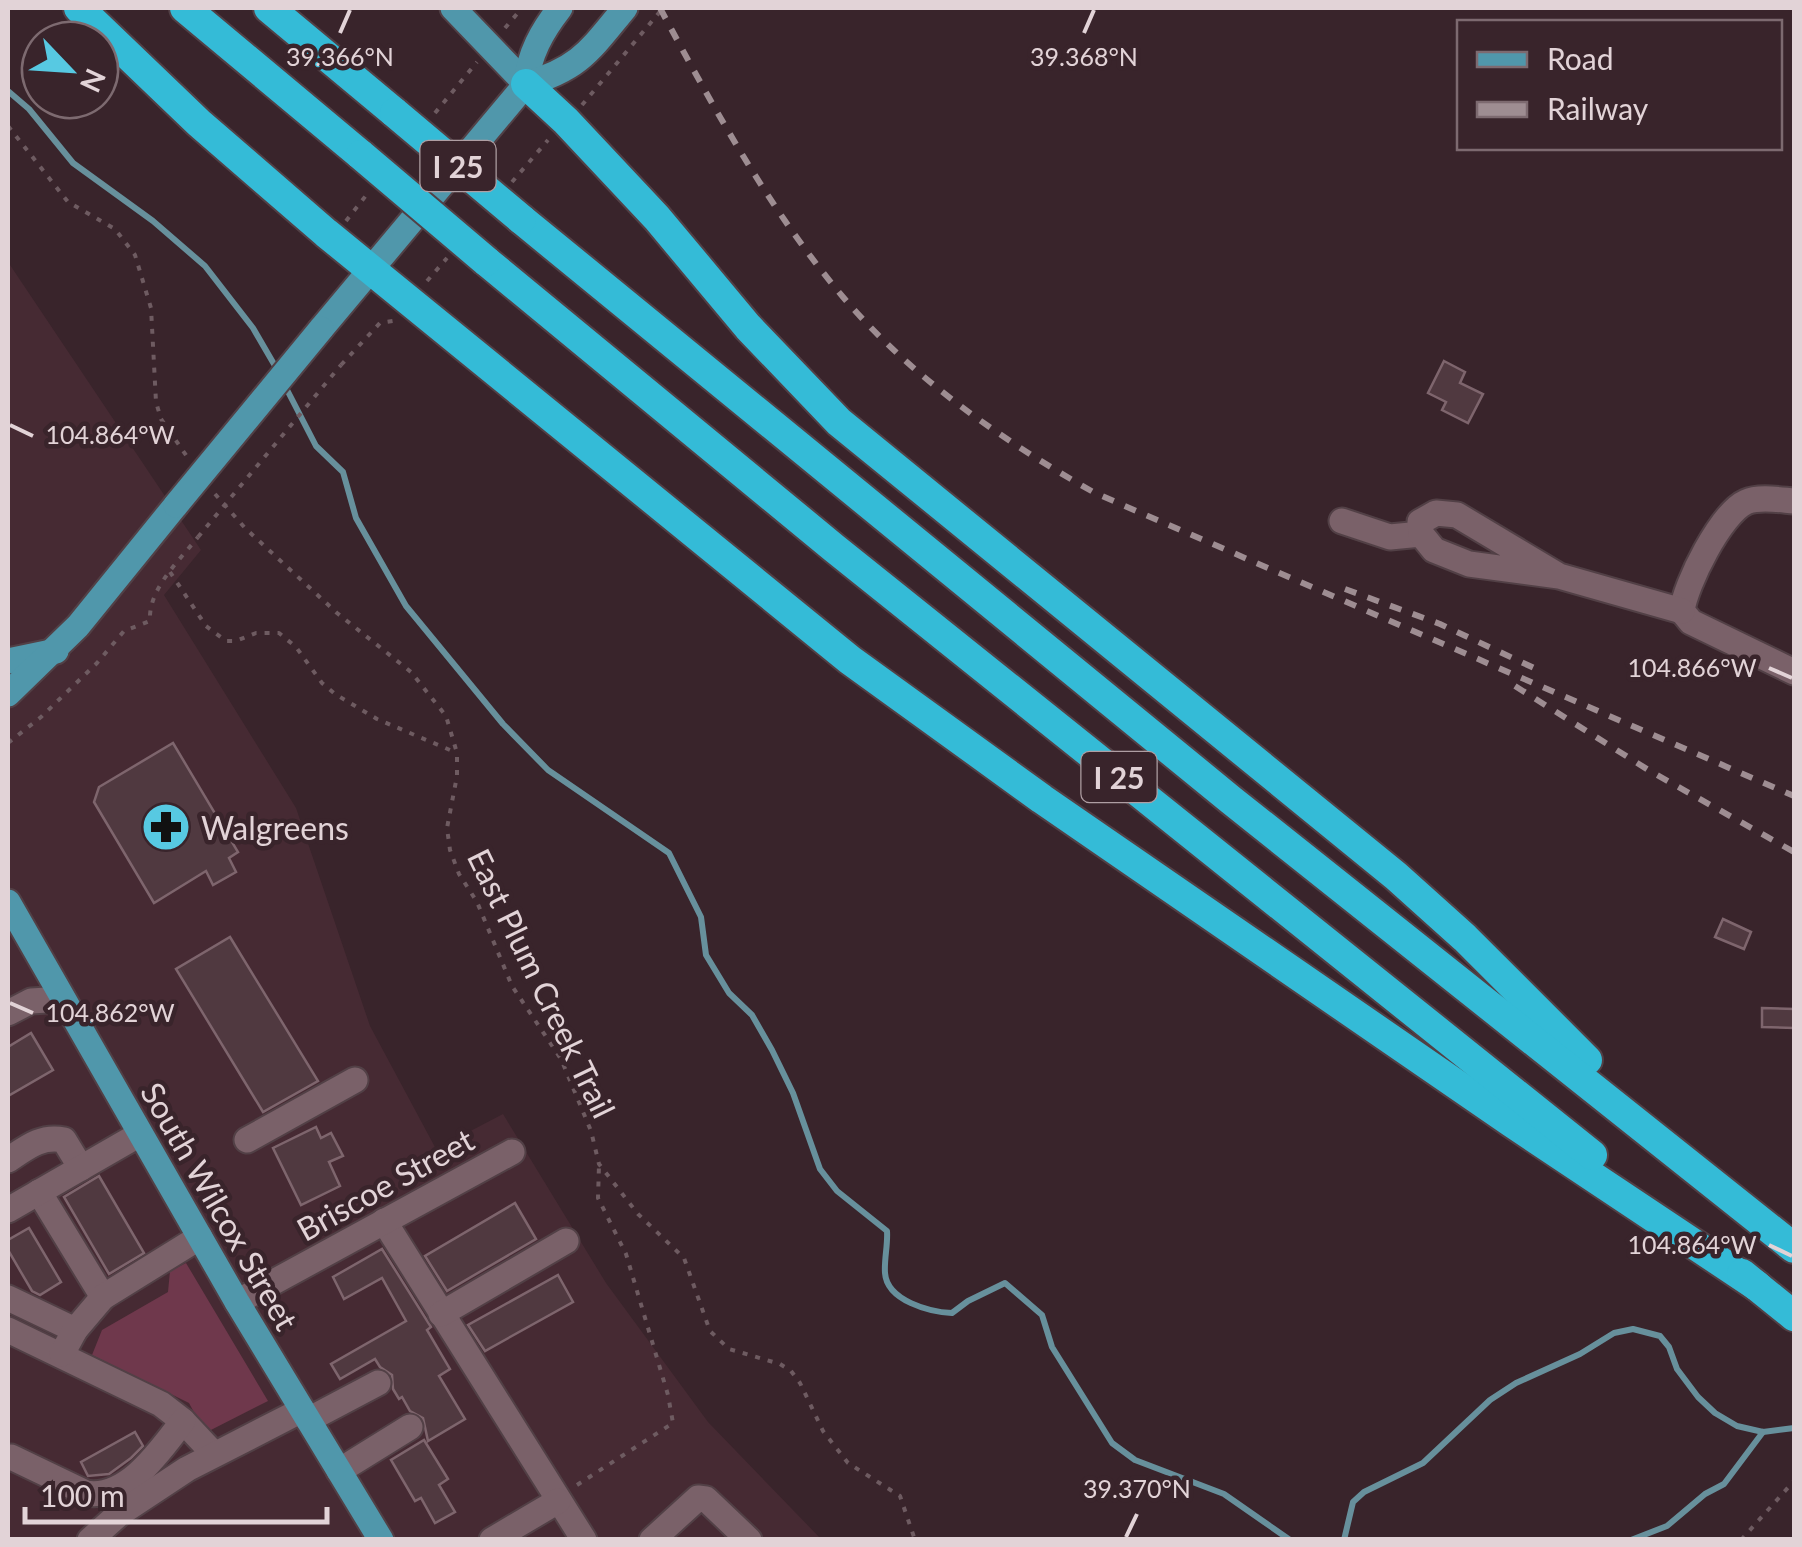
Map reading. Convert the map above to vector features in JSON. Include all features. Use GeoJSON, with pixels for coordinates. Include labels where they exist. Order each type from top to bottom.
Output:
{"type":"FeatureCollection","features":[{"type":"Feature","properties":{"kind":"highway"},"geometry":{"type":"LineString","coordinates":[[79,8],[199,123],[370,269],[793,614],[968,747],[1494,1111],[1757,1286]]}},
{"type":"Feature","properties":{"kind":"highway","name":"I 25"},"geometry":{"type":"LineString","coordinates":[[185,8],[834,548],[1794,1316]]}},
{"type":"Feature","properties":{"kind":"highway","name":"I 25"},"geometry":{"type":"LineString","coordinates":[[270,8],[1230,800],[1794,1248]]}},
{"type":"Feature","properties":{"kind":"highway"},"geometry":{"type":"LineString","coordinates":[[526,84],[645,205],[748,327],[839,422],[1396,876],[1707,1177]]}},
{"type":"Feature","properties":{"kind":"main road"},"geometry":{"type":"LineString","coordinates":[[453,8],[526,84]]}},
{"type":"Feature","properties":{"kind":"main road"},"geometry":{"type":"LineString","coordinates":[[526,84],[538,41],[560,8]]}},
{"type":"Feature","properties":{"kind":"main road"},"geometry":{"type":"LineString","coordinates":[[8,694],[56,651],[526,84],[577,64],[625,8]]}},
{"type":"Feature","properties":{"kind":"main road"},"geometry":{"type":"LineString","coordinates":[[8,661],[56,651]]}},
{"type":"Feature","properties":{"kind":"main road","name":"South Wilcox Street"},"geometry":{"type":"LineString","coordinates":[[8,902],[237,1302],[381,1540]]}},
{"type":"Feature","properties":{"kind":"street"},"geometry":{"type":"LineString","coordinates":[[1682,612],[1690,583],[1732,513],[1747,502],[1794,501]]}},
{"type":"Feature","properties":{"kind":"street"},"geometry":{"type":"LineString","coordinates":[[1559,576],[1457,515],[1436,513],[1420,522],[1421,534],[1434,550],[1468,564],[1559,576],[1682,612],[1691,622],[1790,663]]}},
{"type":"Feature","properties":{"kind":"street"},"geometry":{"type":"LineString","coordinates":[[1342,521],[1390,537],[1421,534]]}},
{"type":"Feature","properties":{"kind":"street"},"geometry":{"type":"LineString","coordinates":[[8,1014],[31,1001],[63,999]]}},
{"type":"Feature","properties":{"kind":"street"},"geometry":{"type":"LineString","coordinates":[[247,1140],[355,1080]]}},
{"type":"Feature","properties":{"kind":"street"},"geometry":{"type":"LineString","coordinates":[[8,1210],[140,1134]]}},
{"type":"Feature","properties":{"kind":"street"},"geometry":{"type":"LineString","coordinates":[[8,1160],[37,1141],[51,1137],[64,1140],[81,1168]]}},
{"type":"Feature","properties":{"kind":"street","name":"Briscoe Street"},"geometry":{"type":"LineString","coordinates":[[237,1302],[512,1152]]}},
{"type":"Feature","properties":{"kind":"street"},"geometry":{"type":"LineString","coordinates":[[39,1192],[103,1296]]}},
{"type":"Feature","properties":{"kind":"street"},"geometry":{"type":"LineString","coordinates":[[384,1221],[584,1540]]}},
{"type":"Feature","properties":{"kind":"street"},"geometry":{"type":"LineString","coordinates":[[62,1354],[75,1330],[103,1296],[200,1238]]}},
{"type":"Feature","properties":{"kind":"street"},"geometry":{"type":"LineString","coordinates":[[441,1314],[566,1241]]}},
{"type":"Feature","properties":{"kind":"street"},"geometry":{"type":"LineString","coordinates":[[8,1298],[75,1330]]}},
{"type":"Feature","properties":{"kind":"street"},"geometry":{"type":"LineString","coordinates":[[8,1330],[161,1404],[213,1454]]}},
{"type":"Feature","properties":{"kind":"street"},"geometry":{"type":"LineString","coordinates":[[90,1540],[119,1514],[213,1454],[378,1382]]}},
{"type":"Feature","properties":{"kind":"street"},"geometry":{"type":"LineString","coordinates":[[11,1457],[97,1495],[149,1466],[184,1422]]}},
{"type":"Feature","properties":{"kind":"street"},"geometry":{"type":"LineString","coordinates":[[339,1471],[410,1427]]}},
{"type":"Feature","properties":{"kind":"street"},"geometry":{"type":"LineString","coordinates":[[652,1540],[698,1498],[706,1499],[750,1540]]}},
{"type":"Feature","properties":{"kind":"street"},"geometry":{"type":"LineString","coordinates":[[492,1540],[558,1501]]}},
{"type":"Feature","properties":{"kind":"path"},"geometry":{"type":"LineString","coordinates":[[8,126],[68,202],[116,229],[135,255],[151,308],[156,402],[161,418],[191,462]]}},
{"type":"Feature","properties":{"kind":"path"},"geometry":{"type":"LineString","coordinates":[[8,744],[69,690],[124,630],[150,621],[149,608],[170,572],[341,365]]}},
{"type":"Feature","properties":{"kind":"path","name":"East Plum Creek Trail"},"geometry":{"type":"LineString","coordinates":[[210,488],[245,528],[310,588],[412,672],[446,716],[457,753],[458,776],[448,828],[450,850],[512,986],[560,1059],[592,1130],[599,1164],[638,1214],[684,1258],[710,1330],[718,1340],[729,1349],[780,1364],[791,1372],[823,1431],[848,1463],[900,1496],[915,1540]]}},
{"type":"Feature","properties":{"kind":"path"},"geometry":{"type":"LineString","coordinates":[[170,572],[216,635],[236,641],[256,632],[279,634],[296,647],[335,694],[377,719],[457,753]]}},
{"type":"Feature","properties":{"kind":"path"},"geometry":{"type":"LineString","coordinates":[[558,1501],[672,1422],[668,1395],[626,1254],[598,1198],[599,1164]]}},
{"type":"Feature","properties":{"kind":"path"},"geometry":{"type":"LineString","coordinates":[[1740,1540],[1794,1481]]}},
{"type":"Feature","properties":{"kind":"shaded area"},"geometry":{"type":"Polygon","coordinates":[[[8,262],[201,550],[164,595],[296,808],[370,1026],[436,1149],[503,1114],[606,1283],[708,1422],[821,1539],[8,1539],[8,262]]]}},
{"type":"Feature","properties":{"kind":"shaded area"},"geometry":{"type":"Polygon","coordinates":[[[186,1263],[268,1401],[205,1433],[189,1403],[92,1355],[102,1330],[168,1292],[170,1271],[186,1263]]]}},
{"type":"Feature","properties":{"kind":"building"},"geometry":{"type":"Polygon","coordinates":[[[1444,361],[1465,372],[1460,383],[1483,394],[1468,423],[1442,410],[1446,402],[1428,393],[1444,361]]]}},
{"type":"Feature","properties":{"kind":"building","name":"Walgreens"},"geometry":{"type":"Polygon","coordinates":[[[173,743],[238,852],[229,858],[236,872],[213,885],[206,871],[154,903],[94,802],[99,787],[173,743]]]}},
{"type":"Feature","properties":{"kind":"building"},"geometry":{"type":"Polygon","coordinates":[[[1723,919],[1751,932],[1744,949],[1715,937],[1723,919]]]}},
{"type":"Feature","properties":{"kind":"building"},"geometry":{"type":"Polygon","coordinates":[[[230,937],[318,1081],[263,1112],[176,969],[230,937]]]}},
{"type":"Feature","properties":{"kind":"building"},"geometry":{"type":"Polygon","coordinates":[[[1762,1008],[1794,1009],[1794,1028],[1762,1027],[1762,1008]]]}},
{"type":"Feature","properties":{"kind":"building"},"geometry":{"type":"Polygon","coordinates":[[[31,1033],[53,1070],[8,1096],[8,1047],[31,1033]]]}},
{"type":"Feature","properties":{"kind":"building"},"geometry":{"type":"Polygon","coordinates":[[[316,1127],[321,1138],[331,1133],[343,1156],[329,1162],[340,1186],[301,1205],[273,1148],[316,1127]]]}},
{"type":"Feature","properties":{"kind":"building"},"geometry":{"type":"Polygon","coordinates":[[[99,1176],[144,1253],[109,1274],[64,1197],[99,1176]]]}},
{"type":"Feature","properties":{"kind":"building"},"geometry":{"type":"Polygon","coordinates":[[[515,1203],[536,1239],[447,1291],[425,1256],[515,1203]]]}},
{"type":"Feature","properties":{"kind":"building"},"geometry":{"type":"Polygon","coordinates":[[[29,1228],[61,1282],[40,1295],[32,1291],[8,1250],[8,1240],[29,1228]]]}},
{"type":"Feature","properties":{"kind":"building"},"geometry":{"type":"Polygon","coordinates":[[[382,1249],[431,1327],[427,1330],[450,1369],[439,1376],[465,1419],[428,1441],[423,1418],[410,1411],[402,1397],[399,1399],[392,1375],[375,1359],[340,1379],[331,1364],[406,1321],[382,1278],[344,1299],[333,1277],[382,1249]]]}},
{"type":"Feature","properties":{"kind":"building"},"geometry":{"type":"Polygon","coordinates":[[[558,1275],[573,1302],[485,1351],[468,1325],[558,1275]]]}},
{"type":"Feature","properties":{"kind":"building"},"geometry":{"type":"Polygon","coordinates":[[[135,1432],[143,1446],[131,1458],[109,1474],[88,1476],[81,1462],[135,1432]]]}},
{"type":"Feature","properties":{"kind":"building"},"geometry":{"type":"Polygon","coordinates":[[[424,1440],[448,1479],[439,1485],[455,1512],[435,1523],[421,1498],[415,1501],[391,1460],[424,1440]]]}},
{"type":"Feature","properties":{"kind":"waterway"},"geometry":{"type":"LineString","coordinates":[[8,91],[29,109],[73,163],[153,221],[205,266],[253,328],[278,371]]}},
{"type":"Feature","properties":{"kind":"waterway"},"geometry":{"type":"LineString","coordinates":[[283,382],[316,446],[343,472],[356,518],[406,606],[503,724],[548,770],[669,853],[701,917],[706,955],[729,993],[752,1015],[772,1050],[793,1093],[820,1169],[837,1191],[887,1231],[885,1273],[893,1291],[911,1303],[952,1313],[1005,1283],[1042,1315],[1052,1347],[1112,1443],[1135,1460],[1224,1494],[1290,1540]]}},
{"type":"Feature","properties":{"kind":"waterway"},"geometry":{"type":"LineString","coordinates":[[1344,1540],[1353,1502],[1364,1492],[1423,1463],[1490,1400],[1516,1383],[1580,1354],[1614,1333],[1633,1329],[1660,1336],[1677,1369],[1698,1397],[1737,1426],[1763,1432],[1794,1428]]}},
{"type":"Feature","properties":{"kind":"waterway"},"geometry":{"type":"LineString","coordinates":[[1631,1540],[1667,1526],[1705,1494],[1724,1484],[1763,1432]]}},
{"type":"Feature","properties":{"kind":"railway"},"geometry":{"type":"LineString","coordinates":[[660,8],[744,157],[816,264],[870,327],[929,381],[993,429],[1095,493],[1794,796]]}},
{"type":"Feature","properties":{"kind":"railway"},"geometry":{"type":"LineString","coordinates":[[1345,589],[1440,624],[1534,668]]}},
{"type":"Feature","properties":{"kind":"railway"},"geometry":{"type":"LineString","coordinates":[[1515,686],[1650,771],[1794,852]]}},
{"type":"Feature","properties":{"kind":"place","name":"Walgreens"},"geometry":{"type":"Point","coordinates":[166,827]}}]}
